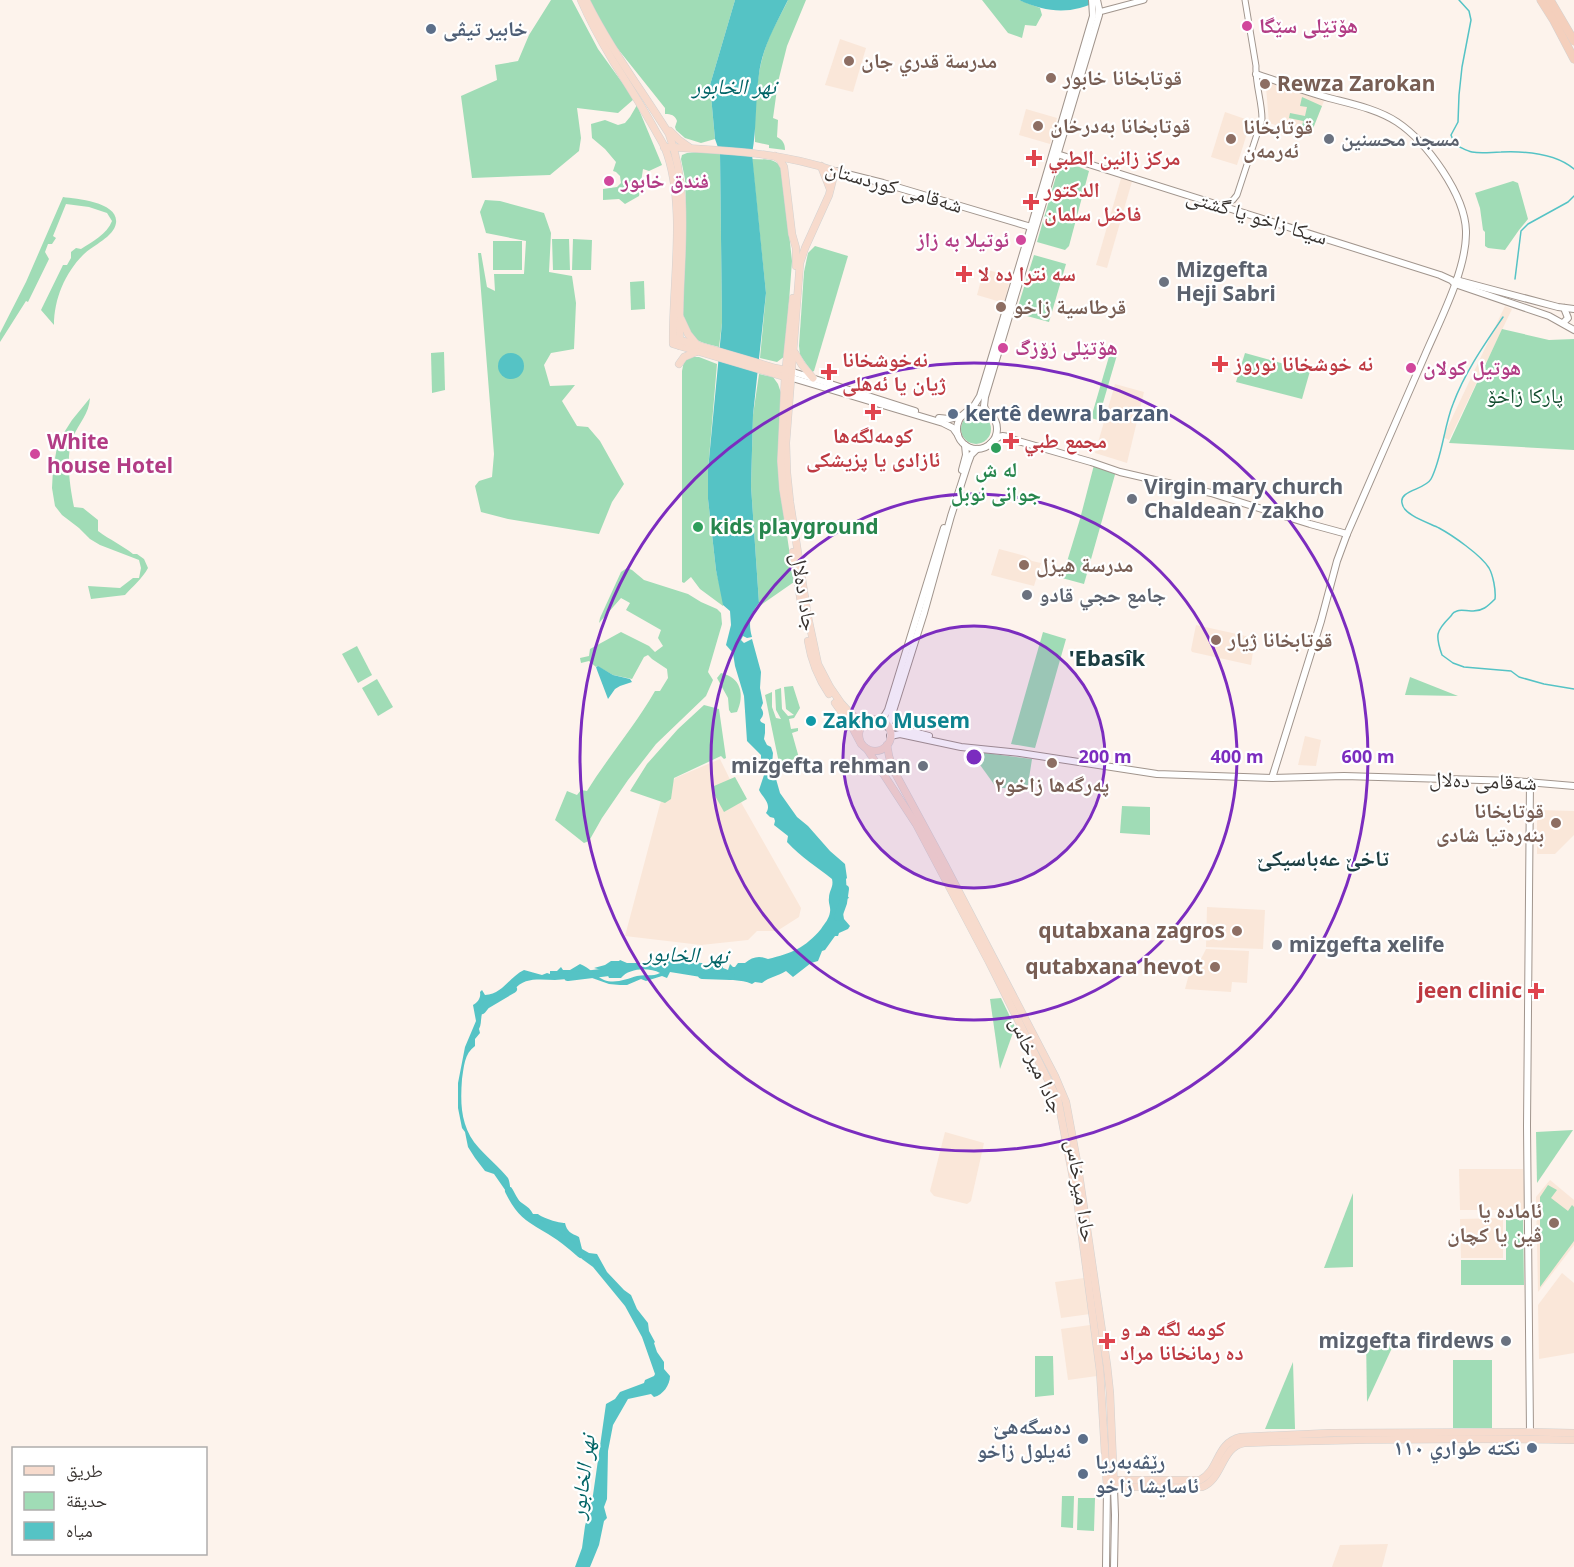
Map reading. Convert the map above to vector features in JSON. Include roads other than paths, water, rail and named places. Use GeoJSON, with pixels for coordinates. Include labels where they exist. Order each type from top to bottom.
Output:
{"type":"FeatureCollection","features":[{"type":"Feature","properties":{"kind":"highway"},"geometry":{"type":"LineString","coordinates":[[1541,0],[1574,59]]}},
{"type":"Feature","properties":{"kind":"highway"},"geometry":{"type":"LineString","coordinates":[[1550,0],[1574,41]]}},
{"type":"Feature","properties":{"kind":"main road"},"geometry":{"type":"LineString","coordinates":[[580,0],[601,41],[663,145],[671,169],[677,232],[678,341]]}},
{"type":"Feature","properties":{"kind":"main road"},"geometry":{"type":"LineString","coordinates":[[586,0],[613,48],[669,134],[674,147],[682,212],[678,341]]}},
{"type":"Feature","properties":{"kind":"main road"},"geometry":{"type":"LineString","coordinates":[[990,444],[995,436],[996,427],[993,418],[984,406],[985,397],[1096,5]]}},
{"type":"Feature","properties":{"kind":"main road"},"geometry":{"type":"LineString","coordinates":[[1256,74],[1378,113],[1401,125],[1422,144],[1447,179],[1459,202],[1466,230],[1465,244],[1447,306],[1337,561],[1321,621],[1272,778]]}},
{"type":"Feature","properties":{"kind":"main road"},"geometry":{"type":"LineString","coordinates":[[662,123],[679,140],[694,148]]}},
{"type":"Feature","properties":{"kind":"main road","name":"شەقامی کوردستان"},"geometry":{"type":"LineString","coordinates":[[663,145],[796,160],[1031,227]]}},
{"type":"Feature","properties":{"kind":"main road"},"geometry":{"type":"LineString","coordinates":[[773,156],[783,163],[796,262],[791,352],[773,371]]}},
{"type":"Feature","properties":{"kind":"main road"},"geometry":{"type":"LineString","coordinates":[[972,410],[980,396],[1055,156]]}},
{"type":"Feature","properties":{"kind":"main road","name":"سیکا زاخو یا گشتى"},"geometry":{"type":"LineString","coordinates":[[1055,156],[1222,206],[1440,275],[1455,282],[1574,309]]}},
{"type":"Feature","properties":{"kind":"main road"},"geometry":{"type":"LineString","coordinates":[[785,173],[796,160]]}},
{"type":"Feature","properties":{"kind":"main road"},"geometry":{"type":"LineString","coordinates":[[821,166],[830,189]]}},
{"type":"Feature","properties":{"kind":"main road"},"geometry":{"type":"LineString","coordinates":[[784,395],[789,374],[801,263],[835,171]]}},
{"type":"Feature","properties":{"kind":"main road"},"geometry":{"type":"LineString","coordinates":[[1011,221],[1025,233],[1027,240]]}},
{"type":"Feature","properties":{"kind":"main road"},"geometry":{"type":"LineString","coordinates":[[792,234],[802,239],[810,239]]}},
{"type":"Feature","properties":{"kind":"main road"},"geometry":{"type":"LineString","coordinates":[[1455,282],[1563,323],[1574,330]]}},
{"type":"Feature","properties":{"kind":"main road"},"geometry":{"type":"LineString","coordinates":[[1563,323],[1568,318],[1564,308]]}},
{"type":"Feature","properties":{"kind":"main road"},"geometry":{"type":"LineString","coordinates":[[680,314],[682,324],[698,349]]}},
{"type":"Feature","properties":{"kind":"main road"},"geometry":{"type":"LineString","coordinates":[[678,341],[773,371],[813,378],[938,418],[949,419],[978,409],[986,411]]}},
{"type":"Feature","properties":{"kind":"main road"},"geometry":{"type":"LineString","coordinates":[[679,364],[688,354],[698,349]]}},
{"type":"Feature","properties":{"kind":"main road"},"geometry":{"type":"LineString","coordinates":[[791,352],[813,378]]}},
{"type":"Feature","properties":{"kind":"main road"},"geometry":{"type":"LineString","coordinates":[[773,371],[784,395]]}},
{"type":"Feature","properties":{"kind":"main road"},"geometry":{"type":"LineString","coordinates":[[789,374],[943,423],[952,428],[965,445],[965,461],[915,624],[888,710],[880,720]]}},
{"type":"Feature","properties":{"kind":"main road","name":"جادا دەلال"},"geometry":{"type":"LineString","coordinates":[[789,374],[787,473],[812,642],[818,664],[830,687],[850,714],[865,723]]}},
{"type":"Feature","properties":{"kind":"main road","name":"جادا دەلال"},"geometry":{"type":"LineString","coordinates":[[784,395],[781,461],[783,489],[810,652],[825,689],[864,746]]}},
{"type":"Feature","properties":{"kind":"main road"},"geometry":{"type":"LineString","coordinates":[[958,435],[957,424],[962,416]]}},
{"type":"Feature","properties":{"kind":"main road"},"geometry":{"type":"LineString","coordinates":[[996,427],[1007,433],[1011,439]]}},
{"type":"Feature","properties":{"kind":"main road"},"geometry":{"type":"LineString","coordinates":[[961,747],[903,729],[888,727],[880,720],[865,723],[859,731],[859,737],[864,746],[878,750],[887,745],[890,736],[888,727],[971,455],[999,436],[1120,472],[1211,493],[1347,534]]}},
{"type":"Feature","properties":{"kind":"main road"},"geometry":{"type":"LineString","coordinates":[[965,445],[977,449]]}},
{"type":"Feature","properties":{"kind":"main road"},"geometry":{"type":"LineString","coordinates":[[890,736],[904,735],[961,747]]}},
{"type":"Feature","properties":{"kind":"main road","name":"حادا ميرخاس"},"geometry":{"type":"LineString","coordinates":[[887,745],[893,769],[1055,1077],[1065,1102],[1083,1194],[1107,1365],[1110,1393],[1110,1484]]}},
{"type":"Feature","properties":{"kind":"main road","name":"جادا ميرخاس"},"geometry":{"type":"LineString","coordinates":[[864,746],[916,824],[1058,1100],[1077,1199],[1101,1371],[1110,1484]]}},
{"type":"Feature","properties":{"kind":"main road","name":"شەقامی دەلال"},"geometry":{"type":"LineString","coordinates":[[961,747],[1020,753],[1157,774],[1272,778],[1344,776],[1530,781],[1574,786]]}},
{"type":"Feature","properties":{"kind":"main road"},"geometry":{"type":"LineString","coordinates":[[1530,781],[1527,1126],[1530,1432]]}},
{"type":"Feature","properties":{"kind":"main road"},"geometry":{"type":"LineString","coordinates":[[1342,1437],[1574,1433]]}},
{"type":"Feature","properties":{"kind":"main road"},"geometry":{"type":"LineString","coordinates":[[1110,1484],[1201,1488],[1212,1481],[1230,1450],[1238,1444],[1333,1437],[1574,1440]]}},
{"type":"Feature","properties":{"kind":"main road"},"geometry":{"type":"LineString","coordinates":[[1106,1567],[1110,1484]]}},
{"type":"Feature","properties":{"kind":"main road"},"geometry":{"type":"LineString","coordinates":[[1110,1484],[1115,1515],[1114,1567]]}},
{"type":"Feature","properties":{"kind":"street"},"geometry":{"type":"LineString","coordinates":[[1096,5],[1144,0]]}},
{"type":"Feature","properties":{"kind":"street"},"geometry":{"type":"LineString","coordinates":[[1222,206],[1228,204],[1237,195],[1262,119],[1245,0]]}},
{"type":"Feature","properties":{"kind":"water","name":"نهر الخابور"},"geometry":{"type":"Polygon","coordinates":[[[735,0],[788,0],[763,55],[752,154],[766,293],[753,415],[751,486],[759,603],[751,619],[752,637],[743,636],[741,640],[744,643],[752,639],[761,672],[763,714],[760,720],[765,724],[764,739],[773,753],[772,765],[780,793],[797,817],[845,864],[849,898],[844,900],[842,907],[844,919],[850,926],[835,936],[822,951],[818,961],[811,963],[793,977],[786,971],[762,983],[752,984],[719,975],[707,978],[670,972],[667,978],[662,976],[646,981],[641,979],[627,985],[620,985],[609,984],[578,973],[563,979],[528,981],[492,1000],[483,1011],[480,1033],[467,1057],[462,1079],[463,1116],[468,1133],[508,1178],[515,1198],[529,1208],[533,1214],[565,1223],[568,1230],[579,1237],[582,1249],[597,1254],[607,1272],[631,1295],[637,1309],[648,1323],[657,1352],[664,1362],[664,1369],[670,1376],[669,1383],[657,1396],[654,1397],[651,1394],[628,1399],[613,1425],[608,1451],[607,1499],[604,1507],[607,1518],[604,1521],[599,1545],[590,1567],[575,1567],[582,1548],[593,1495],[606,1404],[615,1399],[620,1392],[644,1383],[655,1374],[642,1337],[625,1306],[593,1267],[582,1259],[567,1239],[538,1225],[510,1197],[494,1174],[485,1171],[468,1147],[458,1108],[458,1083],[465,1047],[476,1021],[473,1005],[479,1000],[482,990],[485,995],[497,992],[524,970],[542,975],[550,974],[550,971],[557,971],[561,967],[563,970],[570,970],[580,964],[604,980],[617,981],[660,973],[639,969],[621,978],[609,978],[606,971],[594,968],[620,960],[627,963],[645,963],[648,957],[714,966],[720,961],[723,962],[723,968],[728,970],[730,964],[735,967],[738,963],[745,963],[753,958],[768,959],[798,949],[821,929],[828,919],[830,910],[832,879],[787,842],[788,836],[774,825],[774,818],[766,813],[768,807],[759,790],[764,775],[761,755],[747,741],[744,696],[733,653],[726,645],[731,625],[730,611],[723,605],[716,570],[708,499],[708,470],[722,323],[720,153],[715,139],[710,85],[735,0]]]}},
{"type":"Feature","properties":{"kind":"water"},"geometry":{"type":"Polygon","coordinates":[[[1019,0],[1100,0],[1069,10],[1050,10],[1019,0]]]}},
{"type":"Feature","properties":{"kind":"water"},"geometry":{"type":"Polygon","coordinates":[[[511,353],[520,357],[524,366],[520,375],[511,379],[502,375],[498,366],[502,357],[511,353]]]}},
{"type":"Feature","properties":{"kind":"water"},"geometry":{"type":"Polygon","coordinates":[[[596,667],[613,675],[630,679],[632,682],[615,689],[608,699],[596,667]]]}},
{"type":"Feature","properties":{"kind":"waterway"},"geometry":{"type":"LineString","coordinates":[[1459,0],[1469,11],[1471,20],[1462,67],[1458,122],[1451,135],[1455,145],[1476,153],[1520,152],[1549,156],[1574,169]]}},
{"type":"Feature","properties":{"kind":"waterway"},"geometry":{"type":"LineString","coordinates":[[1515,279],[1521,231],[1528,224],[1568,202],[1574,196]]}},
{"type":"Feature","properties":{"kind":"waterway"},"geometry":{"type":"LineString","coordinates":[[1503,317],[1475,359],[1458,392],[1431,479],[1424,486],[1404,495],[1402,503],[1412,515],[1445,531],[1473,551],[1489,568],[1493,579],[1495,599],[1490,604],[1478,611],[1454,612],[1439,630],[1438,643],[1442,655],[1464,667],[1511,671],[1519,677],[1574,689]]}},
{"type":"Feature","properties":{"kind":"waterway","name":"نهر الخابور"},"geometry":{"type":"LineString","coordinates":[[838,917],[845,889]]}},
{"type":"Feature","properties":{"kind":"waterway","name":"نهر الخابور"},"geometry":{"type":"LineString","coordinates":[[568,977],[617,971]]}},
{"type":"Feature","properties":{"kind":"waterway","name":"نهر الخابور"},"geometry":{"type":"LineString","coordinates":[[702,975],[731,976]]}},
{"type":"Feature","properties":{"kind":"waterway","name":"نهر الخابور"},"geometry":{"type":"LineString","coordinates":[[482,1010],[486,1005],[513,989]]}},
{"type":"Feature","properties":{"kind":"waterway","name":"نهر الخابور"},"geometry":{"type":"LineString","coordinates":[[509,1191],[518,1207],[528,1216],[581,1254]]}},
{"type":"Feature","properties":{"kind":"place","name":"هۆتێلی سێگا"},"geometry":{"type":"Point","coordinates":[1247,26]}},
{"type":"Feature","properties":{"kind":"place","name":"خابیر تیڤی"},"geometry":{"type":"Point","coordinates":[431,29]}},
{"type":"Feature","properties":{"kind":"place","name":"مدرسة قدري جان"},"geometry":{"type":"Point","coordinates":[849,61]}},
{"type":"Feature","properties":{"kind":"place","name":"قوتابخانا خابور"},"geometry":{"type":"Point","coordinates":[1051,78]}},
{"type":"Feature","properties":{"kind":"place","name":"Rewza Zarokan"},"geometry":{"type":"Point","coordinates":[1265,84]}},
{"type":"Feature","properties":{"kind":"place","name":"قوتابخانا به‌درخان"},"geometry":{"type":"Point","coordinates":[1038,126]}},
{"type":"Feature","properties":{"kind":"place","name":"قوتابخانا ئه‌رمه‌ن"},"geometry":{"type":"Point","coordinates":[1231,139]}},
{"type":"Feature","properties":{"kind":"place","name":"مسجد محسنين"},"geometry":{"type":"Point","coordinates":[1329,139]}},
{"type":"Feature","properties":{"kind":"place","name":"مركز زانين الطبي"},"geometry":{"type":"Point","coordinates":[1034,158]}},
{"type":"Feature","properties":{"kind":"place","name":"فندق خابور"},"geometry":{"type":"Point","coordinates":[609,181]}},
{"type":"Feature","properties":{"kind":"place","name":"الدكتور فاضل سلمان"},"geometry":{"type":"Point","coordinates":[1031,202]}},
{"type":"Feature","properties":{"kind":"place","name":"ئوتيلا به زاز"},"geometry":{"type":"Point","coordinates":[1021,240]}},
{"type":"Feature","properties":{"kind":"place","name":"سه نترا ده لا"},"geometry":{"type":"Point","coordinates":[964,274]}},
{"type":"Feature","properties":{"kind":"place","name":"Mizgefta Heji Sabri"},"geometry":{"type":"Point","coordinates":[1164,282]}},
{"type":"Feature","properties":{"kind":"place","name":"قرطاسية زاخو"},"geometry":{"type":"Point","coordinates":[1001,307]}},
{"type":"Feature","properties":{"kind":"place","name":"هۆتێلی زۆزگ"},"geometry":{"type":"Point","coordinates":[1003,348]}},
{"type":"Feature","properties":{"kind":"place","name":"نه خوشخانا نوروز"},"geometry":{"type":"Point","coordinates":[1220,364]}},
{"type":"Feature","properties":{"kind":"place","name":"هوتيل كولان"},"geometry":{"type":"Point","coordinates":[1411,368]}},
{"type":"Feature","properties":{"kind":"place","name":"نەخوشخانا ژيان يا ئەهلى"},"geometry":{"type":"Point","coordinates":[829,372]}},
{"type":"Feature","properties":{"kind":"place","name":"کومەلگەھا ئازادی یا پزیشکی"},"geometry":{"type":"Point","coordinates":[873,412]}},
{"type":"Feature","properties":{"kind":"place","name":"kertê dewra barzan"},"geometry":{"type":"Point","coordinates":[953,414]}},
{"type":"Feature","properties":{"kind":"place","name":"مجمع طبي"},"geometry":{"type":"Point","coordinates":[1011,441]}},
{"type":"Feature","properties":{"kind":"place","name":"له ش جوانى نوبل"},"geometry":{"type":"Point","coordinates":[996,448]}},
{"type":"Feature","properties":{"kind":"place","name":"White house Hotel"},"geometry":{"type":"Point","coordinates":[35,454]}},
{"type":"Feature","properties":{"kind":"place","name":"Virgin mary church Chaldean / zakho"},"geometry":{"type":"Point","coordinates":[1132,499]}},
{"type":"Feature","properties":{"kind":"place","name":"kids playground"},"geometry":{"type":"Point","coordinates":[698,527]}},
{"type":"Feature","properties":{"kind":"place","name":"مدرسة هيزل"},"geometry":{"type":"Point","coordinates":[1024,565]}},
{"type":"Feature","properties":{"kind":"place","name":"جامع حجي قادو"},"geometry":{"type":"Point","coordinates":[1027,595]}},
{"type":"Feature","properties":{"kind":"place","name":"قوتابخانا ژيار"},"geometry":{"type":"Point","coordinates":[1216,640]}},
{"type":"Feature","properties":{"kind":"place","name":"Zakho Musem"},"geometry":{"type":"Point","coordinates":[811,721]}},
{"type":"Feature","properties":{"kind":"place","name":"پەرگەها زاخو۲"},"geometry":{"type":"Point","coordinates":[1052,763]}},
{"type":"Feature","properties":{"kind":"place","name":"mizgefta rehman"},"geometry":{"type":"Point","coordinates":[923,766]}},
{"type":"Feature","properties":{"kind":"place","name":"قوتابخانا بنەرەتیا شادی"},"geometry":{"type":"Point","coordinates":[1556,823]}},
{"type":"Feature","properties":{"kind":"place","name":"qutabxana zagros"},"geometry":{"type":"Point","coordinates":[1237,931]}},
{"type":"Feature","properties":{"kind":"place","name":"mizgefta xelife"},"geometry":{"type":"Point","coordinates":[1277,945]}},
{"type":"Feature","properties":{"kind":"place","name":"qutabxana hevot"},"geometry":{"type":"Point","coordinates":[1215,967]}},
{"type":"Feature","properties":{"kind":"place","name":"jeen clinic"},"geometry":{"type":"Point","coordinates":[1536,991]}},
{"type":"Feature","properties":{"kind":"place","name":"ئاماده یا ڤین یا کچان"},"geometry":{"type":"Point","coordinates":[1554,1223]}},
{"type":"Feature","properties":{"kind":"place","name":"كومه لگه هـ و ده رمانخانا مراد"},"geometry":{"type":"Point","coordinates":[1107,1341]}},
{"type":"Feature","properties":{"kind":"place","name":"mizgefta firdews"},"geometry":{"type":"Point","coordinates":[1506,1341]}},
{"type":"Feature","properties":{"kind":"place","name":"ده‌سگه‌هێ ئه‌يلول زاخو"},"geometry":{"type":"Point","coordinates":[1083,1439]}},
{"type":"Feature","properties":{"kind":"place","name":"نكته طواري ١١٠"},"geometry":{"type":"Point","coordinates":[1532,1448]}},
{"type":"Feature","properties":{"kind":"place","name":"رێڤه‌به‌ريا ئاسايشا زاخو"},"geometry":{"type":"Point","coordinates":[1083,1474]}},
{"type":"Feature","properties":{"kind":"district","name":"'Ebasîk"},"geometry":{"type":"Point","coordinates":[1107,658]}},
{"type":"Feature","properties":{"kind":"district","name":"تاخێ عه‌باسيكێ"},"geometry":{"type":"Point","coordinates":[1323,858]}},
{"type":"Feature","properties":{"kind":"park label","name":"پارکا زاخۆ"},"geometry":{"type":"Point","coordinates":[1525,396]}}]}
